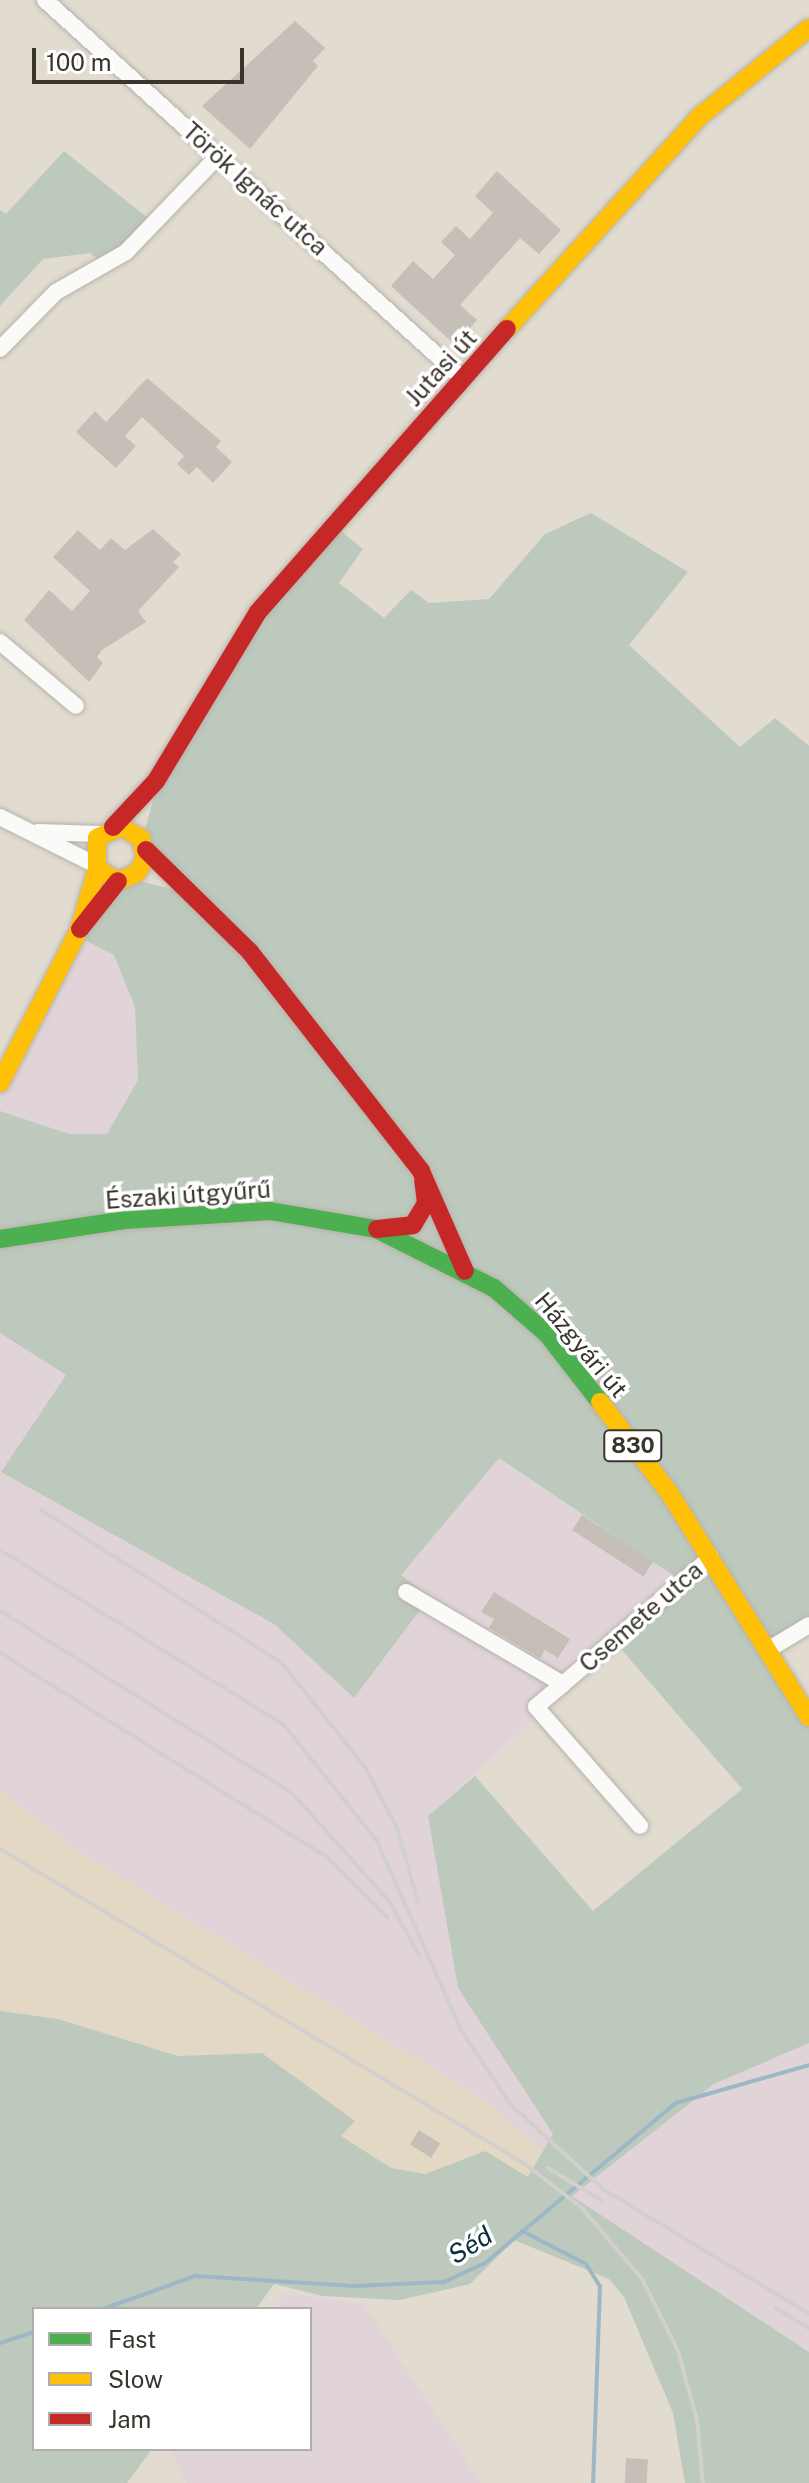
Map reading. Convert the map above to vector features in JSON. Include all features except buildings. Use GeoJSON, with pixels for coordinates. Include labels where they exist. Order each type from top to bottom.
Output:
{"type":"FeatureCollection","features":[{"type":"Feature","properties":{"kind":"street","name":"Török Ignác utca"},"geometry":{"type":"LineString","coordinates":[[45,0],[463,379]]}},
{"type":"Feature","properties":{"kind":"street","name":"Jutasi út"},"geometry":{"type":"LineString","coordinates":[[0,1083],[79,930],[106,831],[156,781],[258,612],[699,117],[809,28]]}},
{"type":"Feature","properties":{"kind":"street"},"geometry":{"type":"LineString","coordinates":[[0,349],[56,292],[126,252],[218,156]]}},
{"type":"Feature","properties":{"kind":"street"},"geometry":{"type":"LineString","coordinates":[[0,642],[76,706]]}},
{"type":"Feature","properties":{"kind":"street","name":"Jutasi út"},"geometry":{"type":"LineString","coordinates":[[79,930],[124,879],[143,844],[156,781]]}},
{"type":"Feature","properties":{"kind":"street"},"geometry":{"type":"LineString","coordinates":[[0,817],[124,879],[192,893]]}},
{"type":"Feature","properties":{"kind":"street"},"geometry":{"type":"LineString","coordinates":[[35,832],[106,831],[143,844]]}},
{"type":"Feature","properties":{"kind":"street","name":"Házgyári út"},"geometry":{"type":"LineString","coordinates":[[143,844],[250,952],[421,1171],[465,1271],[547,1334],[711,1557],[771,1648],[809,1717]]}},
{"type":"Feature","properties":{"kind":"street"},"geometry":{"type":"LineString","coordinates":[[376,1229],[407,1229],[421,1215],[421,1171]]}},
{"type":"Feature","properties":{"kind":"street","name":"Északi útgyűrű"},"geometry":{"type":"LineString","coordinates":[[0,1239],[125,1220],[270,1211],[376,1229],[465,1271]]}},
{"type":"Feature","properties":{"kind":"street","name":"Csemete utca"},"geometry":{"type":"LineString","coordinates":[[406,1592],[563,1684],[711,1557]]}},
{"type":"Feature","properties":{"kind":"street"},"geometry":{"type":"LineString","coordinates":[[771,1648],[809,1625]]}},
{"type":"Feature","properties":{"kind":"street"},"geometry":{"type":"LineString","coordinates":[[563,1684],[536,1707],[640,1826]]}},
{"type":"Feature","properties":{"kind":"shaded area"},"geometry":{"type":"Polygon","coordinates":[[[64,151],[154,223],[105,264],[90,253],[43,259],[0,306],[0,210],[6,214],[64,151]]]}},
{"type":"Feature","properties":{"kind":"shaded area"},"geometry":{"type":"Polygon","coordinates":[[[591,513],[688,572],[629,645],[740,747],[775,718],[809,746],[809,1622],[769,1647],[809,1719],[809,2043],[714,2084],[572,2196],[809,2352],[809,2483],[685,2483],[673,2413],[624,2297],[609,2279],[514,2240],[470,2284],[400,2300],[323,2296],[274,2284],[257,2307],[32,2307],[32,2451],[151,2451],[127,2483],[0,2483],[0,2011],[58,2019],[178,2056],[262,2053],[355,2121],[341,2136],[391,2168],[425,2174],[485,2151],[528,2177],[553,2134],[458,1988],[428,1816],[475,1776],[593,1911],[742,1789],[615,1642],[683,1582],[499,1458],[401,1575],[430,1597],[354,1698],[274,1624],[1,1472],[66,1375],[0,1333],[0,1111],[69,1134],[107,1134],[138,1080],[135,1007],[114,955],[75,935],[131,879],[184,892],[143,837],[162,768],[331,523],[363,549],[339,583],[384,618],[411,590],[429,603],[489,599],[545,534],[591,513]]]}},
{"type":"Feature","properties":{"kind":"shaded area"},"geometry":{"type":"Polygon","coordinates":[[[75,935],[114,955],[135,1007],[138,1080],[108,1134],[69,1134],[0,1111],[0,1075],[75,935]]]}},
{"type":"Feature","properties":{"kind":"shaded area"},"geometry":{"type":"Polygon","coordinates":[[[0,1333],[67,1374],[2,1473],[274,1624],[354,1698],[430,1598],[401,1575],[498,1458],[684,1582],[428,1816],[458,1987],[554,2134],[544,2151],[481,2098],[84,1855],[0,1790],[0,1333]]]}},
{"type":"Feature","properties":{"kind":"shaded area"},"geometry":{"type":"Polygon","coordinates":[[[0,1790],[84,1855],[481,2098],[544,2151],[528,2177],[485,2151],[425,2174],[391,2168],[341,2136],[354,2121],[262,2053],[178,2056],[58,2019],[0,2011],[0,1790]]]}},
{"type":"Feature","properties":{"kind":"shaded area"},"geometry":{"type":"Polygon","coordinates":[[[809,2043],[809,2352],[571,2196],[714,2084],[809,2043]]]}},
{"type":"Feature","properties":{"kind":"shaded area"},"geometry":{"type":"Polygon","coordinates":[[[285,2293],[364,2304],[481,2483],[186,2483],[171,2451],[312,2451],[312,2307],[274,2307],[285,2293]]]}},
{"type":"Feature","properties":{"kind":"waterway","name":"Séd"},"geometry":{"type":"LineString","coordinates":[[109,2307],[195,2276],[354,2286],[444,2282],[485,2263],[676,2103],[809,2065]]}},
{"type":"Feature","properties":{"kind":"waterway"},"geometry":{"type":"LineString","coordinates":[[522,2231],[586,2264],[600,2286],[593,2483]]}},
{"type":"Feature","properties":{"kind":"waterway","name":"Séd"},"geometry":{"type":"LineString","coordinates":[[0,2343],[32,2333]]}},
{"type":"Feature","properties":{"kind":"railway"},"geometry":{"type":"LineString","coordinates":[[41,1510],[282,1663],[365,1767],[397,1828],[418,1901]]}},
{"type":"Feature","properties":{"kind":"railway"},"geometry":{"type":"LineString","coordinates":[[0,1550],[284,1725],[377,1841],[462,2032],[510,2104],[603,2189],[809,2314]]}},
{"type":"Feature","properties":{"kind":"railway"},"geometry":{"type":"LineString","coordinates":[[0,1611],[292,1793],[389,1901],[419,1955]]}},
{"type":"Feature","properties":{"kind":"railway"},"geometry":{"type":"LineString","coordinates":[[0,1653],[327,1857],[388,1918]]}},
{"type":"Feature","properties":{"kind":"railway"},"geometry":{"type":"LineString","coordinates":[[0,1849],[525,2164],[581,2207],[642,2279],[678,2351],[697,2420],[703,2483]]}},
{"type":"Feature","properties":{"kind":"railway"},"geometry":{"type":"LineString","coordinates":[[548,2168],[602,2201]]}},
{"type":"Feature","properties":{"kind":"railway"},"geometry":{"type":"LineString","coordinates":[[776,2308],[809,2329]]}},
{"type":"Feature","properties":{"kind":"traffic: fast"},"geometry":{"type":"LineString","coordinates":[[0,1239],[125,1220],[270,1211],[376,1229],[494,1288],[547,1334],[600,1402]]}},
{"type":"Feature","properties":{"kind":"traffic: slow"},"geometry":{"type":"LineString","coordinates":[[507,329],[699,117],[809,28]]}},
{"type":"Feature","properties":{"kind":"traffic: slow"},"geometry":{"type":"LineString","coordinates":[[0,1083],[79,930],[97,869],[97,838],[121,827],[141,838],[145,859],[137,873],[118,881],[97,869]]}},
{"type":"Feature","properties":{"kind":"traffic: slow"},"geometry":{"type":"LineString","coordinates":[[600,1402],[670,1494],[809,1717]]}},
{"type":"Feature","properties":{"kind":"traffic: jam"},"geometry":{"type":"LineString","coordinates":[[113,827],[156,781],[258,612],[507,329]]}},
{"type":"Feature","properties":{"kind":"traffic: jam"},"geometry":{"type":"LineString","coordinates":[[146,850],[250,952],[421,1171],[465,1271]]}},
{"type":"Feature","properties":{"kind":"traffic: jam"},"geometry":{"type":"LineString","coordinates":[[80,929],[118,881]]}},
{"type":"Feature","properties":{"kind":"traffic: jam"},"geometry":{"type":"LineString","coordinates":[[377,1229],[413,1225],[426,1203],[423,1180]]}}]}
